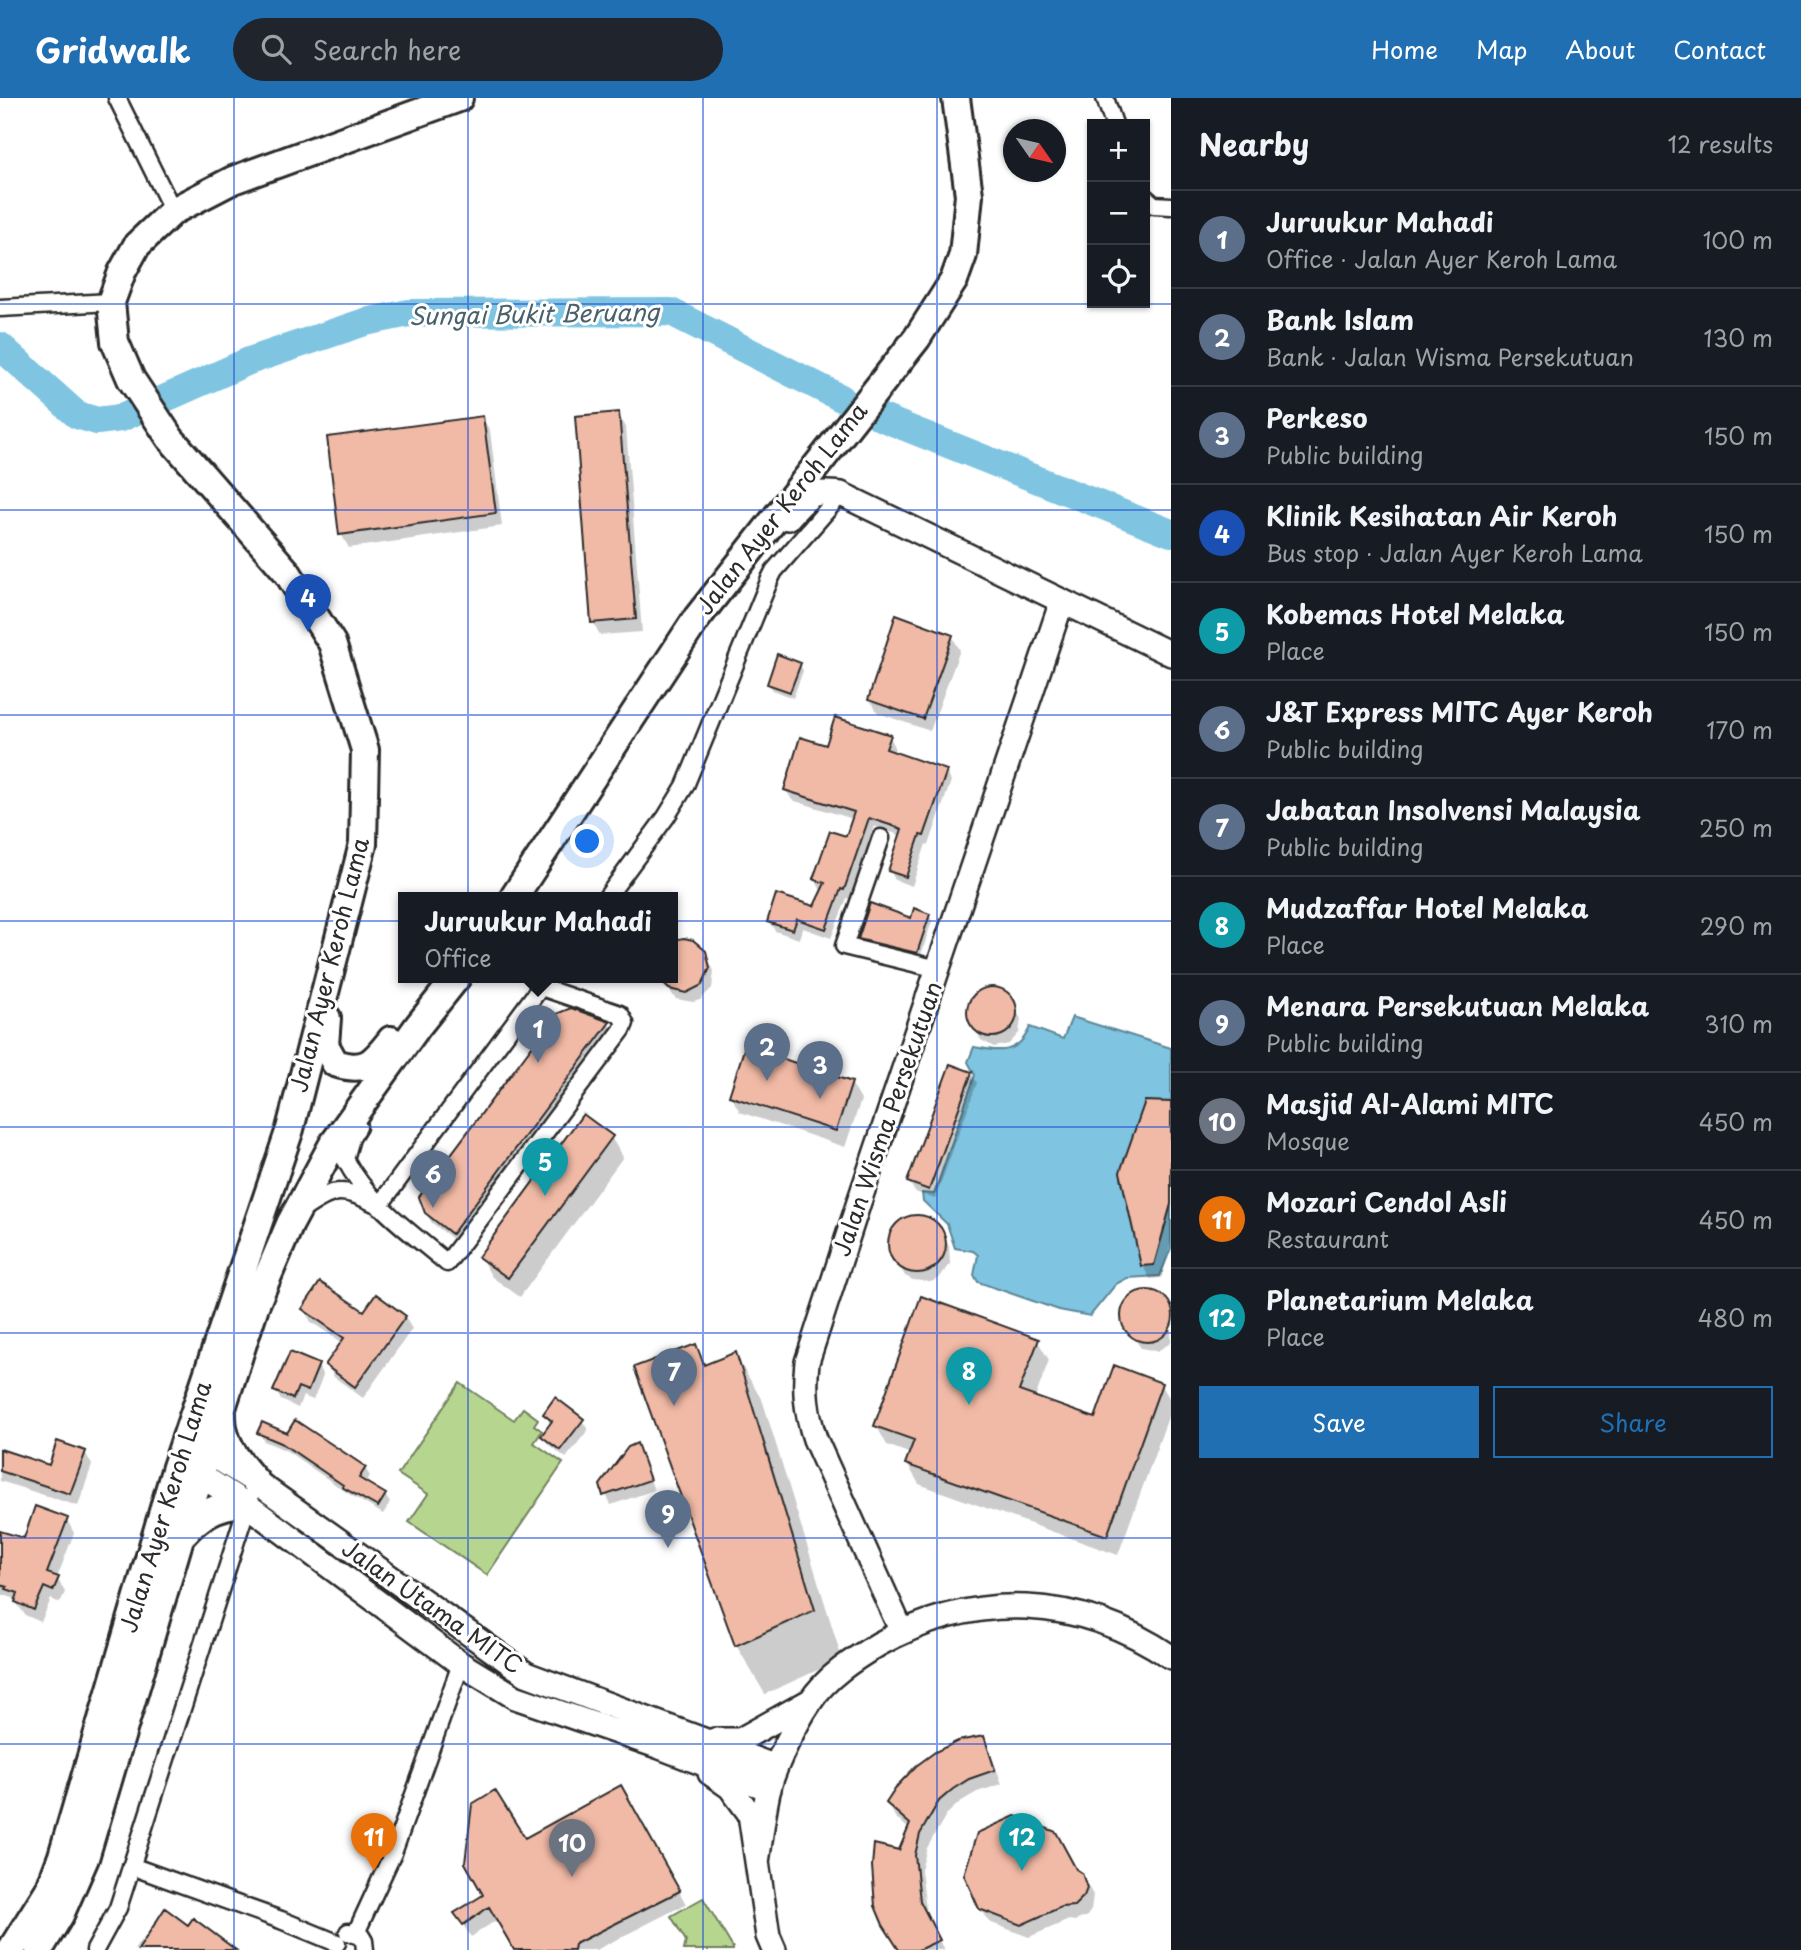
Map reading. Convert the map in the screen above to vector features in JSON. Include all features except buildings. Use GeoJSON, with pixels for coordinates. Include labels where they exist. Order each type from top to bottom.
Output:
{"type":"FeatureCollection","features":[{"type":"Feature","properties":{"kind":"main road","name":"Jalan Ayer Keroh Lama"},"geometry":{"type":"LineString","coordinates":[[11,1950],[50,1888],[62,1856],[192,1459],[290,1129],[363,844],[365,750],[332,643],[286,572],[170,438],[131,379],[115,342],[110,302],[137,245],[173,211],[233,180],[459,98]]}},
{"type":"Feature","properties":{"kind":"main road","name":"Jalan Ayer Keroh Lama"},"geometry":{"type":"LineString","coordinates":[[517,892],[696,618],[917,338],[954,280],[963,255],[969,195],[956,98]]}},
{"type":"Feature","properties":{"kind":"main road"},"geometry":{"type":"LineString","coordinates":[[841,494],[831,470],[838,450],[917,338]]}},
{"type":"Feature","properties":{"kind":"main road"},"geometry":{"type":"LineString","coordinates":[[696,618],[812,494],[820,491],[841,494],[1171,654]]}},
{"type":"Feature","properties":{"kind":"main road","name":"Jalan Wisma Persekutuan"},"geometry":{"type":"LineString","coordinates":[[901,1632],[814,1439],[807,1416],[804,1389],[807,1362],[1062,601]]}},
{"type":"Feature","properties":{"kind":"main road"},"geometry":{"type":"LineString","coordinates":[[510,892],[547,849]]}},
{"type":"Feature","properties":{"kind":"main road"},"geometry":{"type":"LineString","coordinates":[[354,882],[326,1024],[325,1045],[335,1063],[350,1068],[364,1067],[380,1054],[434,983]]}},
{"type":"Feature","properties":{"kind":"main road","name":"Jalan Ayer Keroh Lama"},"geometry":{"type":"LineString","coordinates":[[39,1950],[60,1915],[85,1858],[180,1538],[192,1459],[222,1409],[255,1306],[295,1214],[332,1144],[418,1026],[454,983]]}},
{"type":"Feature","properties":{"kind":"main road"},"geometry":{"type":"LineString","coordinates":[[222,1409],[223,1433],[235,1457],[248,1496]]}},
{"type":"Feature","properties":{"kind":"main road"},"geometry":{"type":"LineString","coordinates":[[192,1459],[248,1496],[461,1664],[515,1696],[696,1749],[772,1778]]}},
{"type":"Feature","properties":{"kind":"main road"},"geometry":{"type":"LineString","coordinates":[[180,1538],[199,1517],[248,1496]]}},
{"type":"Feature","properties":{"kind":"main road","name":"Jalan Utama MITC"},"geometry":{"type":"LineString","coordinates":[[248,1496],[526,1674],[696,1749]]}},
{"type":"Feature","properties":{"kind":"main road"},"geometry":{"type":"LineString","coordinates":[[757,1862],[772,1778],[810,1701],[829,1679],[862,1654],[901,1632],[967,1609],[1036,1606],[1104,1621],[1157,1647],[1171,1657]]}},
{"type":"Feature","properties":{"kind":"main road"},"geometry":{"type":"LineString","coordinates":[[696,1749],[740,1740],[810,1701]]}},
{"type":"Feature","properties":{"kind":"main road"},"geometry":{"type":"LineString","coordinates":[[696,1749],[750,1814],[768,1945]]}},
{"type":"Feature","properties":{"kind":"street"},"geometry":{"type":"LineString","coordinates":[[117,98],[173,211]]}},
{"type":"Feature","properties":{"kind":"street"},"geometry":{"type":"LineString","coordinates":[[1105,98],[1112,119]]}},
{"type":"Feature","properties":{"kind":"street"},"geometry":{"type":"LineString","coordinates":[[1150,201],[1154,205],[1171,206]]}},
{"type":"Feature","properties":{"kind":"street"},"geometry":{"type":"LineString","coordinates":[[0,308],[110,302]]}},
{"type":"Feature","properties":{"kind":"street"},"geometry":{"type":"LineString","coordinates":[[611,892],[666,817],[685,786],[774,571],[841,494]]}},
{"type":"Feature","properties":{"kind":"street"},"geometry":{"type":"LineString","coordinates":[[881,838],[844,946],[938,969]]}},
{"type":"Feature","properties":{"kind":"street"},"geometry":{"type":"LineString","coordinates":[[455,983],[351,1138],[345,1159],[353,1174],[379,1206],[447,1263],[625,1023],[620,1014],[546,983]]}},
{"type":"Feature","properties":{"kind":"street"},"geometry":{"type":"LineString","coordinates":[[379,1206],[543,983]]}},
{"type":"Feature","properties":{"kind":"street"},"geometry":{"type":"LineString","coordinates":[[295,1214],[321,1197],[337,1192],[352,1192],[379,1206]]}},
{"type":"Feature","properties":{"kind":"street"},"geometry":{"type":"LineString","coordinates":[[95,1950],[118,1908],[248,1496]]}},
{"type":"Feature","properties":{"kind":"street"},"geometry":{"type":"LineString","coordinates":[[356,1933],[393,1853],[461,1664]]}},
{"type":"Feature","properties":{"kind":"street"},"geometry":{"type":"LineString","coordinates":[[131,1866],[337,1946],[344,1934],[356,1933],[364,1941],[365,1950]]}},
{"type":"Feature","properties":{"kind":"green space"},"geometry":{"type":"Polygon","coordinates":[[[460,1383],[514,1420],[523,1408],[538,1419],[534,1425],[542,1431],[534,1443],[563,1463],[487,1575],[409,1522],[428,1494],[398,1474],[460,1383]]]}},
{"type":"Feature","properties":{"kind":"green space"},"geometry":{"type":"Polygon","coordinates":[[[703,1898],[733,1950],[684,1950],[686,1941],[671,1916],[703,1898]]]}},
{"type":"Feature","properties":{"kind":"water"},"geometry":{"type":"Polygon","coordinates":[[[1072,1017],[1171,1048],[1171,1248],[1160,1276],[1127,1278],[1116,1284],[1090,1316],[1059,1310],[978,1282],[974,1275],[978,1255],[973,1251],[955,1248],[947,1224],[923,1201],[922,1193],[934,1194],[937,1186],[975,1075],[968,1062],[974,1047],[1000,1050],[1014,1047],[1020,1043],[1030,1027],[1063,1039],[1072,1017]]]}},
{"type":"Feature","properties":{"kind":"waterway","name":"Sungai Bukit Beruang"},"geometry":{"type":"LineString","coordinates":[[0,346],[77,415],[97,421],[121,418],[249,361],[365,322],[409,313],[671,312],[841,398]]}},
{"type":"Feature","properties":{"kind":"waterway"},"geometry":{"type":"LineString","coordinates":[[880,417],[1171,533]]}},
{"type":"Feature","properties":{"kind":"place","name":"Klinik Kesihatan Air Keroh"},"geometry":{"type":"Point","coordinates":[308,632]}},
{"type":"Feature","properties":{"kind":"place","name":"Juruukur Mahadi"},"geometry":{"type":"Point","coordinates":[538,1063]}},
{"type":"Feature","properties":{"kind":"place","name":"Bank Islam"},"geometry":{"type":"Point","coordinates":[767,1081]}},
{"type":"Feature","properties":{"kind":"place","name":"Perkeso"},"geometry":{"type":"Point","coordinates":[820,1099]}},
{"type":"Feature","properties":{"kind":"place","name":"Kobemas Hotel Melaka"},"geometry":{"type":"Point","coordinates":[545,1196]}},
{"type":"Feature","properties":{"kind":"place","name":"J&T Express MITC Ayer Keroh"},"geometry":{"type":"Point","coordinates":[433,1208]}},
{"type":"Feature","properties":{"kind":"place","name":"Mudzaffar Hotel Melaka"},"geometry":{"type":"Point","coordinates":[969,1405]}},
{"type":"Feature","properties":{"kind":"place","name":"Jabatan Insolvensi Malaysia"},"geometry":{"type":"Point","coordinates":[674,1406]}},
{"type":"Feature","properties":{"kind":"place","name":"Menara Persekutuan Melaka"},"geometry":{"type":"Point","coordinates":[668,1548]}},
{"type":"Feature","properties":{"kind":"place","name":"Mozari Cendol Asli"},"geometry":{"type":"Point","coordinates":[374,1871]}},
{"type":"Feature","properties":{"kind":"place","name":"Planetarium Melaka"},"geometry":{"type":"Point","coordinates":[1022,1871]}},
{"type":"Feature","properties":{"kind":"place","name":"Masjid Al-Alami MITC"},"geometry":{"type":"Point","coordinates":[572,1877]}}]}
